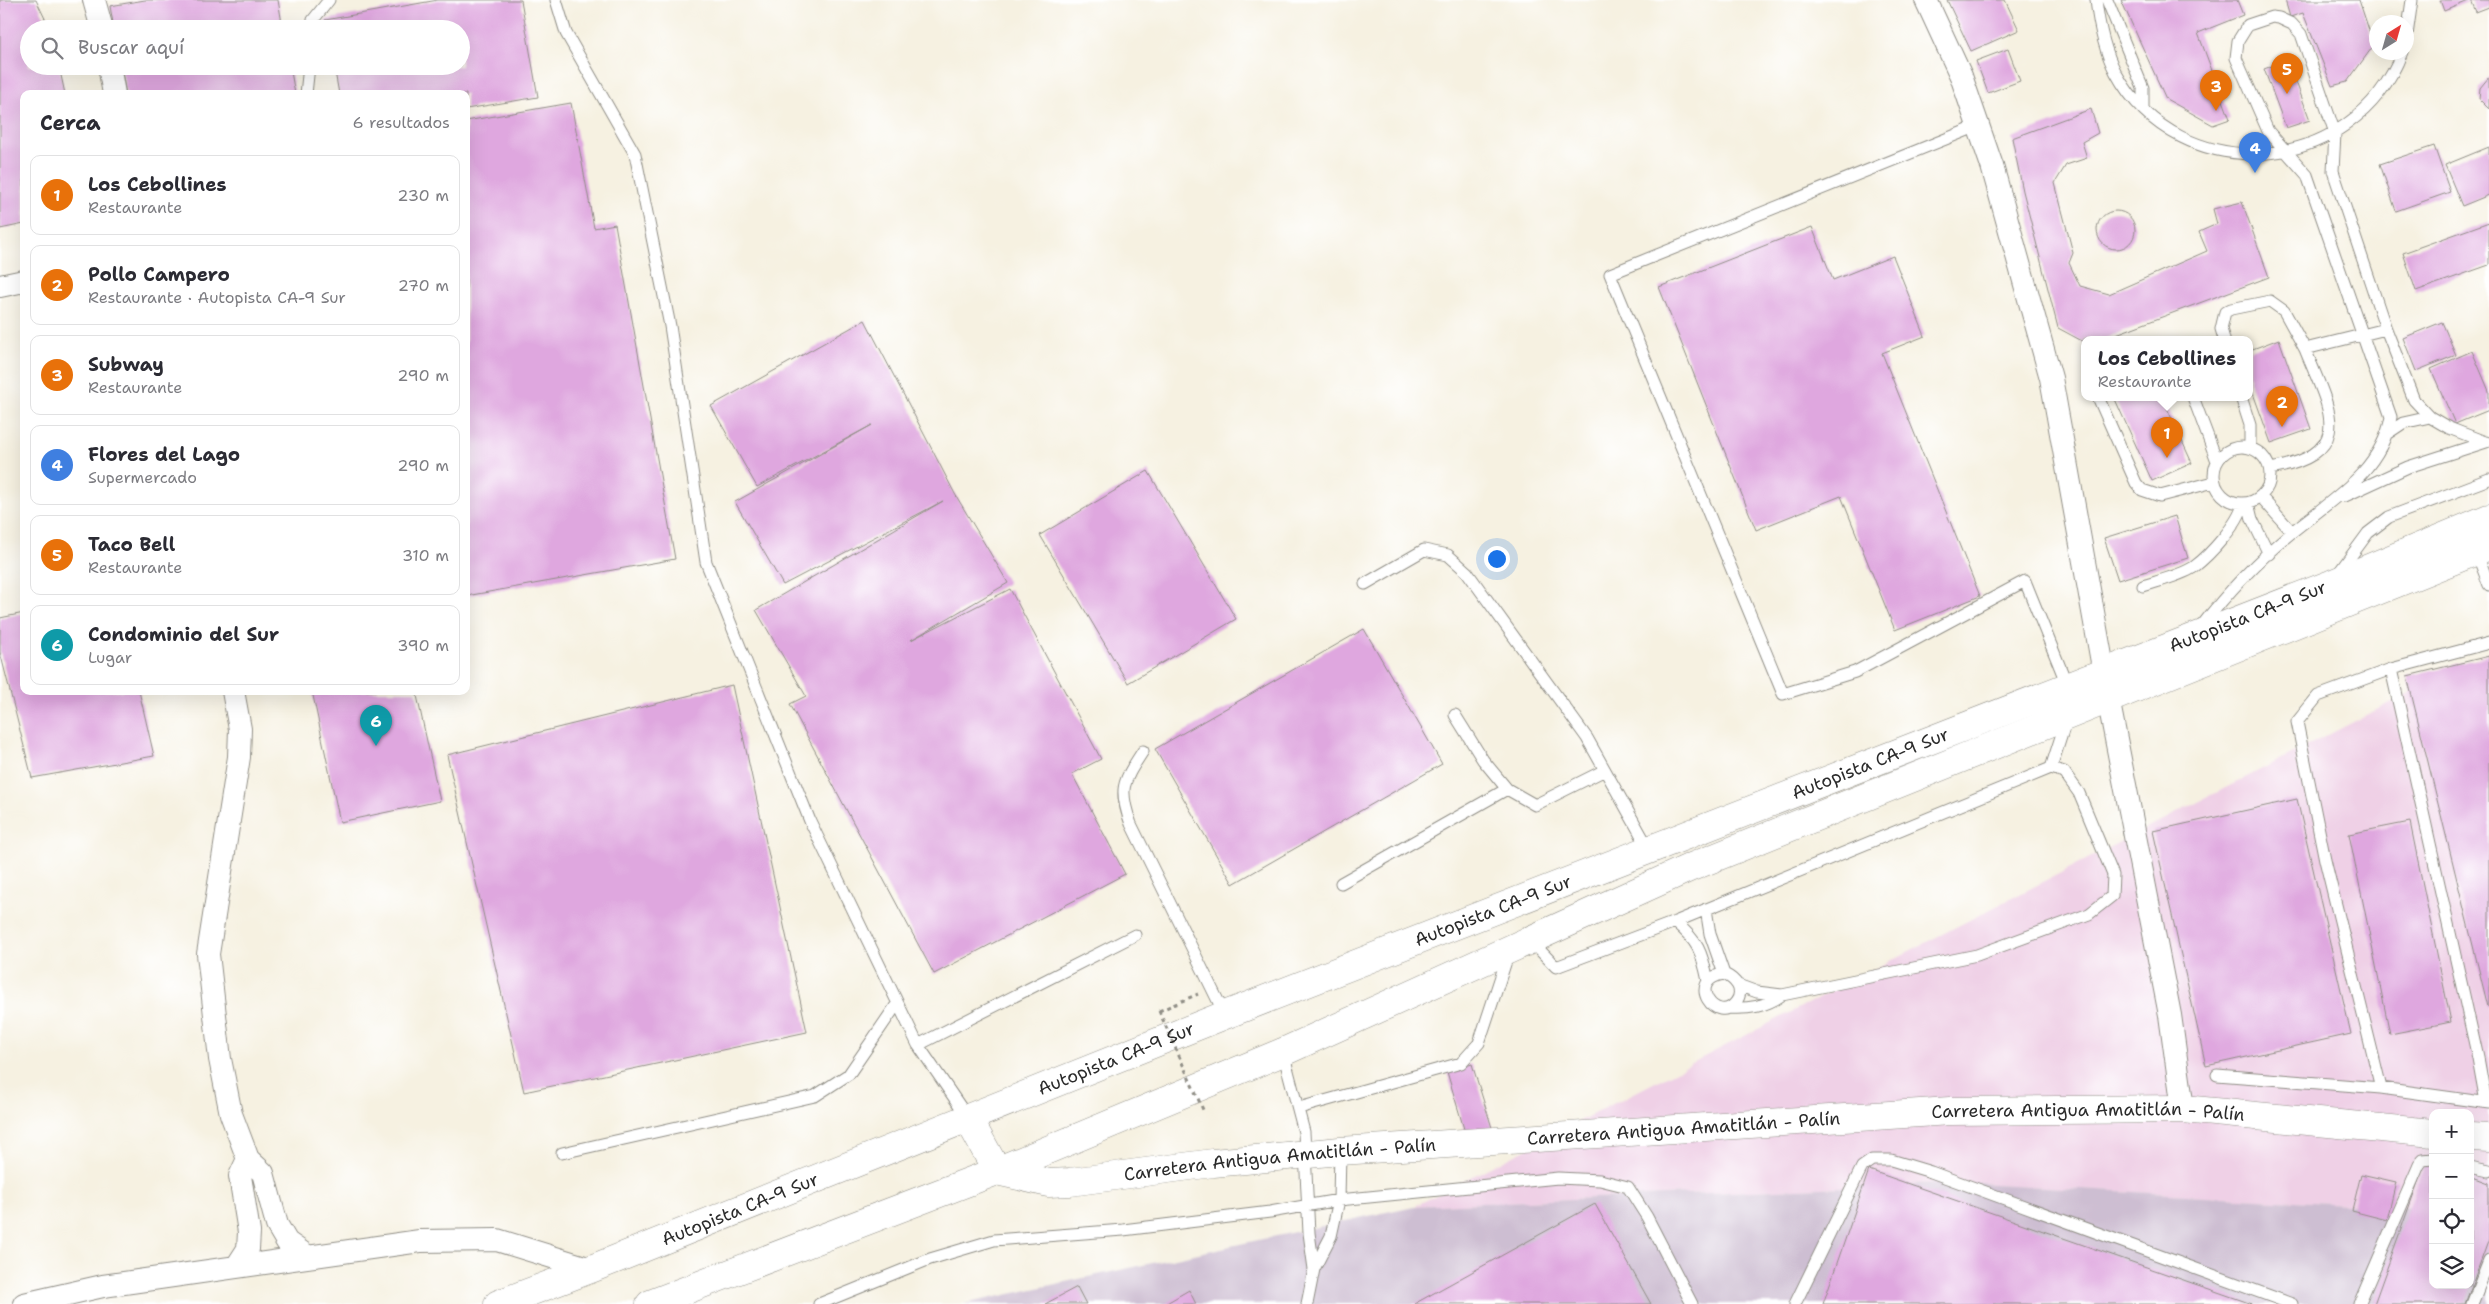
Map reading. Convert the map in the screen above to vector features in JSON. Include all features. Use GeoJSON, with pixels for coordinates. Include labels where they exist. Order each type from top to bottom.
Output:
{"type":"FeatureCollection","features":[{"type":"Feature","properties":{"kind":"main road","name":"Autopista CA-9 Sur"},"geometry":{"type":"LineString","coordinates":[[650,1304],[997,1171],[1283,1052],[1689,868],[2069,714],[2106,685],[2194,637],[2331,584],[2489,518]]}},
{"type":"Feature","properties":{"kind":"main road","name":"Autopista CA-9 Sur"},"geometry":{"type":"LineString","coordinates":[[498,1304],[591,1270],[1225,1015],[2068,687],[2106,685],[2482,549]]}},
{"type":"Feature","properties":{"kind":"main road","name":"Carretera Antigua Amatitlán - Palín"},"geometry":{"type":"LineString","coordinates":[[997,1171],[1049,1183],[1340,1151],[1950,1111],[2183,1109],[2429,1133]]}},
{"type":"Feature","properties":{"kind":"main road"},"geometry":{"type":"LineString","coordinates":[[968,1118],[997,1171]]}},
{"type":"Feature","properties":{"kind":"main road"},"geometry":{"type":"LineString","coordinates":[[2474,1136],[2489,1138]]}},
{"type":"Feature","properties":{"kind":"street"},"geometry":{"type":"LineString","coordinates":[[94,0],[100,20]]}},
{"type":"Feature","properties":{"kind":"street"},"geometry":{"type":"LineString","coordinates":[[1926,0],[1961,76],[1992,166],[2051,378],[2106,685],[2170,1015],[2183,1109]]}},
{"type":"Feature","properties":{"kind":"street"},"geometry":{"type":"LineString","coordinates":[[111,75],[113,90]]}},
{"type":"Feature","properties":{"kind":"street"},"geometry":{"type":"LineString","coordinates":[[0,286],[20,281]]}},
{"type":"Feature","properties":{"kind":"street"},"geometry":{"type":"LineString","coordinates":[[234,695],[240,729],[239,757],[208,954],[222,1068],[231,1114],[248,1159],[263,1173],[277,1225],[288,1242],[307,1256]]}},
{"type":"Feature","properties":{"kind":"street"},"geometry":{"type":"LineString","coordinates":[[237,1266],[248,1249],[249,1232],[240,1176],[248,1159]]}},
{"type":"Feature","properties":{"kind":"street"},"geometry":{"type":"LineString","coordinates":[[24,1304],[103,1286],[420,1241],[497,1240],[591,1270]]}},
{"type":"Feature","properties":{"kind":"lane"},"geometry":{"type":"LineString","coordinates":[[313,20],[329,0]]}},
{"type":"Feature","properties":{"kind":"lane"},"geometry":{"type":"LineString","coordinates":[[556,0],[566,33],[635,154],[670,326],[706,562],[810,821],[918,1045],[968,1118]]}},
{"type":"Feature","properties":{"kind":"lane"},"geometry":{"type":"LineString","coordinates":[[2096,0],[2105,50],[2116,73],[2143,107],[2168,128],[2190,140],[2213,149],[2238,154],[2263,155],[2288,151],[2312,144],[2335,133],[2360,116],[2380,94],[2399,60]]}},
{"type":"Feature","properties":{"kind":"lane"},"geometry":{"type":"LineString","coordinates":[[2108,0],[2142,88],[2143,107]]}},
{"type":"Feature","properties":{"kind":"lane"},"geometry":{"type":"LineString","coordinates":[[2410,15],[2412,0]]}},
{"type":"Feature","properties":{"kind":"lane"},"geometry":{"type":"LineString","coordinates":[[2194,637],[2227,593],[2292,532],[2334,501],[2370,465],[2388,433],[2391,417],[2307,175],[2288,151],[2268,131],[2236,58],[2238,41],[2248,25],[2272,17],[2286,20],[2297,28],[2320,87],[2335,133],[2333,171],[2386,329],[2414,400],[2430,417],[2449,428],[2487,441]]}},
{"type":"Feature","properties":{"kind":"lane"},"geometry":{"type":"LineString","coordinates":[[306,90],[308,75]]}},
{"type":"Feature","properties":{"kind":"lane"},"geometry":{"type":"LineString","coordinates":[[1978,126],[1610,274],[1782,694],[1855,672],[2025,581],[2068,687]]}},
{"type":"Feature","properties":{"kind":"lane"},"geometry":{"type":"LineString","coordinates":[[2223,336],[2221,329],[2225,312],[2270,301],[2284,311],[2305,349],[2330,412],[2329,431],[2320,448],[2312,457],[2296,465],[2270,470]]}},
{"type":"Feature","properties":{"kind":"lane"},"geometry":{"type":"LineString","coordinates":[[2305,349],[2362,337],[2386,329]]}},
{"type":"Feature","properties":{"kind":"lane"},"geometry":{"type":"LineString","coordinates":[[2100,401],[2136,483],[2142,490],[2160,496],[2214,482]]}},
{"type":"Feature","properties":{"kind":"lane"},"geometry":{"type":"LineString","coordinates":[[2194,401],[2217,461]]}},
{"type":"Feature","properties":{"kind":"lane"},"geometry":{"type":"LineString","coordinates":[[2242,401],[2250,425],[2250,448]]}},
{"type":"Feature","properties":{"kind":"lane"},"geometry":{"type":"LineString","coordinates":[[2388,433],[2403,423],[2430,417]]}},
{"type":"Feature","properties":{"kind":"lane"},"geometry":{"type":"LineString","coordinates":[[2334,501],[2408,467],[2487,441]]}},
{"type":"Feature","properties":{"kind":"lane"},"geometry":{"type":"LineString","coordinates":[[2250,448],[2259,452],[2266,460],[2270,470],[2269,484],[2261,497],[2246,503],[2236,503],[2222,496],[2214,482],[2214,471],[2217,461],[2231,449],[2250,448]]}},
{"type":"Feature","properties":{"kind":"lane"},"geometry":{"type":"LineString","coordinates":[[2331,584],[2368,533],[2389,518],[2489,478]]}},
{"type":"Feature","properties":{"kind":"lane"},"geometry":{"type":"LineString","coordinates":[[2261,497],[2292,532]]}},
{"type":"Feature","properties":{"kind":"lane"},"geometry":{"type":"LineString","coordinates":[[2246,503],[2269,554]]}},
{"type":"Feature","properties":{"kind":"lane"},"geometry":{"type":"LineString","coordinates":[[2143,586],[2193,567],[2232,528],[2241,515],[2246,503]]}},
{"type":"Feature","properties":{"kind":"lane"},"geometry":{"type":"LineString","coordinates":[[2482,549],[2489,585]]}},
{"type":"Feature","properties":{"kind":"lane"},"geometry":{"type":"LineString","coordinates":[[1365,584],[1424,550],[1448,554],[1468,572],[1587,738],[1649,849]]}},
{"type":"Feature","properties":{"kind":"lane"},"geometry":{"type":"LineString","coordinates":[[2381,1088],[2325,860],[2297,722],[2318,696],[2391,669],[2489,643]]}},
{"type":"Feature","properties":{"kind":"lane"},"geometry":{"type":"LineString","coordinates":[[2217,1075],[2381,1088],[2487,1103],[2391,669]]}},
{"type":"Feature","properties":{"kind":"lane"},"geometry":{"type":"LineString","coordinates":[[2051,768],[2069,714]]}},
{"type":"Feature","properties":{"kind":"lane"},"geometry":{"type":"LineString","coordinates":[[1455,715],[1483,760],[1507,789],[1535,804],[1605,770]]}},
{"type":"Feature","properties":{"kind":"lane"},"geometry":{"type":"LineString","coordinates":[[1142,751],[1123,786],[1124,804],[1131,824],[1225,1015]]}},
{"type":"Feature","properties":{"kind":"lane"},"geometry":{"type":"LineString","coordinates":[[1299,1108],[1461,1063],[1479,1043],[1520,945],[1556,967],[1675,922],[2051,768],[2064,772],[2079,792],[2113,875],[2112,896],[2089,914],[1977,955],[1782,995],[1757,992],[1738,985]]}},
{"type":"Feature","properties":{"kind":"lane"},"geometry":{"type":"LineString","coordinates":[[1341,883],[1507,789]]}},
{"type":"Feature","properties":{"kind":"lane"},"geometry":{"type":"LineString","coordinates":[[1706,909],[1710,934],[1724,974]]}},
{"type":"Feature","properties":{"kind":"lane"},"geometry":{"type":"LineString","coordinates":[[1675,922],[1690,935],[1702,952],[1708,981],[1705,989],[1706,998],[1712,1006],[1720,1009],[1749,1009],[1771,1003],[1782,995]]}},
{"type":"Feature","properties":{"kind":"lane"},"geometry":{"type":"LineString","coordinates":[[918,1045],[1134,935]]}},
{"type":"Feature","properties":{"kind":"lane"},"geometry":{"type":"LineString","coordinates":[[1708,981],[1724,974],[1732,978],[1738,985],[1740,994],[1736,1002],[1729,1008]]}},
{"type":"Feature","properties":{"kind":"lane"},"geometry":{"type":"LineString","coordinates":[[562,1153],[815,1096],[850,1074],[897,1004]]}},
{"type":"Feature","properties":{"kind":"lane"},"geometry":{"type":"LineString","coordinates":[[1283,1052],[1304,1132],[1314,1269]]}},
{"type":"Feature","properties":{"kind":"lane"},"geometry":{"type":"LineString","coordinates":[[1307,1304],[1314,1269],[1331,1236],[1339,1200],[1340,1151]]}},
{"type":"Feature","properties":{"kind":"lane"},"geometry":{"type":"LineString","coordinates":[[2359,1304],[2420,1165],[2423,1160],[2429,1159]]}},
{"type":"Feature","properties":{"kind":"lane"},"geometry":{"type":"LineString","coordinates":[[1795,1304],[1862,1167],[1872,1160],[1891,1160],[1931,1172],[2292,1304]]}},
{"type":"Feature","properties":{"kind":"lane"},"geometry":{"type":"LineString","coordinates":[[2474,1168],[2489,1172]]}},
{"type":"Feature","properties":{"kind":"lane"},"geometry":{"type":"LineString","coordinates":[[819,1304],[930,1259],[994,1240],[1123,1230],[1270,1212],[1339,1200],[1558,1178],[1600,1180],[1628,1187],[1648,1216],[1692,1304]]}},
{"type":"Feature","properties":{"kind":"lane"},"geometry":{"type":"LineString","coordinates":[[2472,1304],[2489,1260]]}},
{"type":"Feature","properties":{"kind":"path"},"geometry":{"type":"LineString","coordinates":[[1203,992],[1159,1011],[1204,1112]]}},
{"type":"Feature","properties":{"kind":"shaded area"},"geometry":{"type":"Polygon","coordinates":[[[2489,652],[2489,1212],[2474,1211],[2474,1109],[2429,1109],[2429,1209],[1958,1182],[1415,1206],[2489,652]]]}},
{"type":"Feature","properties":{"kind":"shaded area"},"geometry":{"type":"Polygon","coordinates":[[[1958,1182],[2429,1209],[2429,1289],[2474,1289],[2474,1270],[2489,1212],[2489,1304],[964,1304],[1414,1206],[1958,1182]]]}},
{"type":"Feature","properties":{"kind":"building"},"geometry":{"type":"Polygon","coordinates":[[[0,0],[36,0],[46,20],[20,20],[20,75],[61,75],[64,90],[20,90],[20,225],[0,229],[0,0]]]}},
{"type":"Feature","properties":{"kind":"building"},"geometry":{"type":"Polygon","coordinates":[[[145,0],[278,0],[281,20],[112,20],[110,6],[145,0]]]}},
{"type":"Feature","properties":{"kind":"building"},"geometry":{"type":"Polygon","coordinates":[[[438,0],[521,0],[538,97],[470,108],[470,90],[338,90],[336,75],[470,75],[470,20],[325,20],[438,0]]]}},
{"type":"Feature","properties":{"kind":"building"},"geometry":{"type":"Polygon","coordinates":[[[1947,0],[2005,0],[2019,30],[1971,51],[1947,0]]]}},
{"type":"Feature","properties":{"kind":"building"},"geometry":{"type":"Polygon","coordinates":[[[2121,0],[2237,0],[2243,15],[2198,33],[2230,119],[2213,125],[2166,99],[2121,0]]]}},
{"type":"Feature","properties":{"kind":"building"},"geometry":{"type":"Polygon","coordinates":[[[2285,0],[2359,0],[2369,30],[2369,52],[2347,82],[2332,86],[2303,13],[2290,17],[2285,0]]]}},
{"type":"Feature","properties":{"kind":"building"},"geometry":{"type":"Polygon","coordinates":[[[2440,0],[2471,0],[2444,11],[2440,0]]]}},
{"type":"Feature","properties":{"kind":"building"},"geometry":{"type":"Polygon","coordinates":[[[2471,0],[2489,0],[2489,7],[2476,12],[2471,0]]]}},
{"type":"Feature","properties":{"kind":"building"},"geometry":{"type":"Polygon","coordinates":[[[2008,49],[2020,81],[1988,93],[1976,61],[2008,49]]]}},
{"type":"Feature","properties":{"kind":"building"},"geometry":{"type":"Polygon","coordinates":[[[2288,60],[2310,120],[2286,128],[2264,69],[2288,60]]]}},
{"type":"Feature","properties":{"kind":"building"},"geometry":{"type":"Polygon","coordinates":[[[123,75],[292,75],[294,90],[125,90],[123,75]]]}},
{"type":"Feature","properties":{"kind":"building"},"geometry":{"type":"Polygon","coordinates":[[[2489,77],[2489,109],[2479,99],[2480,88],[2489,77]]]}},
{"type":"Feature","properties":{"kind":"building"},"geometry":{"type":"Polygon","coordinates":[[[571,103],[594,228],[615,224],[675,559],[470,595],[470,120],[571,103]]]}},
{"type":"Feature","properties":{"kind":"building"},"geometry":{"type":"Polygon","coordinates":[[[2091,109],[2098,133],[2082,142],[2087,158],[2066,165],[2055,183],[2073,253],[2069,263],[2080,286],[2109,294],[2207,251],[2199,232],[2217,224],[2213,209],[2242,202],[2269,277],[2111,336],[2081,336],[2081,340],[2058,328],[2023,191],[2012,138],[2091,109]]]}},
{"type":"Feature","properties":{"kind":"building"},"geometry":{"type":"Polygon","coordinates":[[[2434,146],[2450,192],[2396,211],[2380,164],[2434,146]]]}},
{"type":"Feature","properties":{"kind":"building"},"geometry":{"type":"Polygon","coordinates":[[[2489,147],[2489,195],[2462,206],[2445,165],[2489,147]]]}},
{"type":"Feature","properties":{"kind":"building"},"geometry":{"type":"Polygon","coordinates":[[[2116,211],[2129,217],[2135,230],[2129,243],[2116,249],[2103,243],[2097,230],[2103,217],[2116,211]]]}},
{"type":"Feature","properties":{"kind":"building"},"geometry":{"type":"Polygon","coordinates":[[[2489,222],[2489,265],[2416,291],[2403,253],[2489,222]]]}},
{"type":"Feature","properties":{"kind":"building"},"geometry":{"type":"Polygon","coordinates":[[[1812,227],[1833,280],[1893,256],[1925,336],[1882,353],[1980,596],[1895,630],[1841,496],[1756,530],[1659,287],[1812,227]]]}},
{"type":"Feature","properties":{"kind":"building"},"geometry":{"type":"Polygon","coordinates":[[[865,320],[955,494],[1008,583],[911,640],[1010,589],[1101,759],[1072,774],[1125,874],[934,974],[790,704],[806,696],[756,610],[943,501],[783,585],[735,502],[872,425],[757,487],[711,406],[865,320]]]}},
{"type":"Feature","properties":{"kind":"building"},"geometry":{"type":"Polygon","coordinates":[[[2442,322],[2456,355],[2416,371],[2403,338],[2442,322]]]}},
{"type":"Feature","properties":{"kind":"building"},"geometry":{"type":"Polygon","coordinates":[[[2279,339],[2311,429],[2271,443],[2253,393],[2253,349],[2279,339]]]}},
{"type":"Feature","properties":{"kind":"building"},"geometry":{"type":"Polygon","coordinates":[[[2472,351],[2489,391],[2489,410],[2455,424],[2431,369],[2472,351]]]}},
{"type":"Feature","properties":{"kind":"building"},"geometry":{"type":"Polygon","coordinates":[[[2116,401],[2164,401],[2192,463],[2152,481],[2116,401]]]}},
{"type":"Feature","properties":{"kind":"building"},"geometry":{"type":"Polygon","coordinates":[[[1148,471],[1236,619],[1128,683],[1040,535],[1148,471]]]}},
{"type":"Feature","properties":{"kind":"building"},"geometry":{"type":"Polygon","coordinates":[[[2175,516],[2188,558],[2118,580],[2104,538],[2175,516]]]}},
{"type":"Feature","properties":{"kind":"building"},"geometry":{"type":"Polygon","coordinates":[[[20,614],[20,695],[140,695],[154,756],[32,778],[0,652],[0,618],[20,614]]]}},
{"type":"Feature","properties":{"kind":"building"},"geometry":{"type":"Polygon","coordinates":[[[1364,629],[1442,764],[1233,884],[1155,749],[1364,629]]]}},
{"type":"Feature","properties":{"kind":"building"},"geometry":{"type":"Polygon","coordinates":[[[2489,656],[2489,1007],[2488,1007],[2407,676],[2489,656]]]}},
{"type":"Feature","properties":{"kind":"building"},"geometry":{"type":"Polygon","coordinates":[[[732,685],[807,1032],[524,1092],[447,755],[732,685]]]}},
{"type":"Feature","properties":{"kind":"building"},"geometry":{"type":"Polygon","coordinates":[[[313,695],[417,695],[440,801],[340,822],[313,695]]]}},
{"type":"Feature","properties":{"kind":"building"},"geometry":{"type":"Polygon","coordinates":[[[2297,799],[2351,1034],[2206,1066],[2153,831],[2297,799]]]}},
{"type":"Feature","properties":{"kind":"building"},"geometry":{"type":"Polygon","coordinates":[[[2410,822],[2451,1022],[2390,1034],[2349,834],[2410,822]]]}},
{"type":"Feature","properties":{"kind":"building"},"geometry":{"type":"Polygon","coordinates":[[[1472,1064],[1493,1131],[1467,1139],[1447,1072],[1472,1064]]]}},
{"type":"Feature","properties":{"kind":"building"},"geometry":{"type":"Polygon","coordinates":[[[2426,1160],[2429,1161],[2429,1289],[2471,1289],[2465,1304],[2374,1304],[2426,1160]]]}},
{"type":"Feature","properties":{"kind":"building"},"geometry":{"type":"Polygon","coordinates":[[[1869,1170],[2252,1304],[1823,1304],[1869,1170]]]}},
{"type":"Feature","properties":{"kind":"building"},"geometry":{"type":"Polygon","coordinates":[[[2361,1174],[2396,1182],[2387,1220],[2352,1211],[2361,1174]]]}},
{"type":"Feature","properties":{"kind":"building"},"geometry":{"type":"Polygon","coordinates":[[[2474,1177],[2489,1183],[2489,1239],[2474,1280],[2474,1177]]]}},
{"type":"Feature","properties":{"kind":"building"},"geometry":{"type":"Polygon","coordinates":[[[1595,1204],[1651,1304],[1414,1304],[1595,1204]]]}},
{"type":"Feature","properties":{"kind":"building"},"geometry":{"type":"Polygon","coordinates":[[[1077,1287],[1086,1304],[1045,1304],[1077,1287]]]}},
{"type":"Feature","properties":{"kind":"building"},"geometry":{"type":"Polygon","coordinates":[[[1189,1290],[1196,1304],[1165,1304],[1189,1290]]]}},
{"type":"Feature","properties":{"kind":"place","name":"Taco Bell"},"geometry":{"type":"Point","coordinates":[2287,94]}},
{"type":"Feature","properties":{"kind":"place","name":"Subway"},"geometry":{"type":"Point","coordinates":[2216,111]}},
{"type":"Feature","properties":{"kind":"place","name":"Flores del Lago"},"geometry":{"type":"Point","coordinates":[2255,173]}},
{"type":"Feature","properties":{"kind":"place","name":"Pollo Campero"},"geometry":{"type":"Point","coordinates":[2282,427]}},
{"type":"Feature","properties":{"kind":"place","name":"Los Cebollines"},"geometry":{"type":"Point","coordinates":[2167,458]}},
{"type":"Feature","properties":{"kind":"place","name":"Condominio del Sur"},"geometry":{"type":"Point","coordinates":[376,746]}}]}
